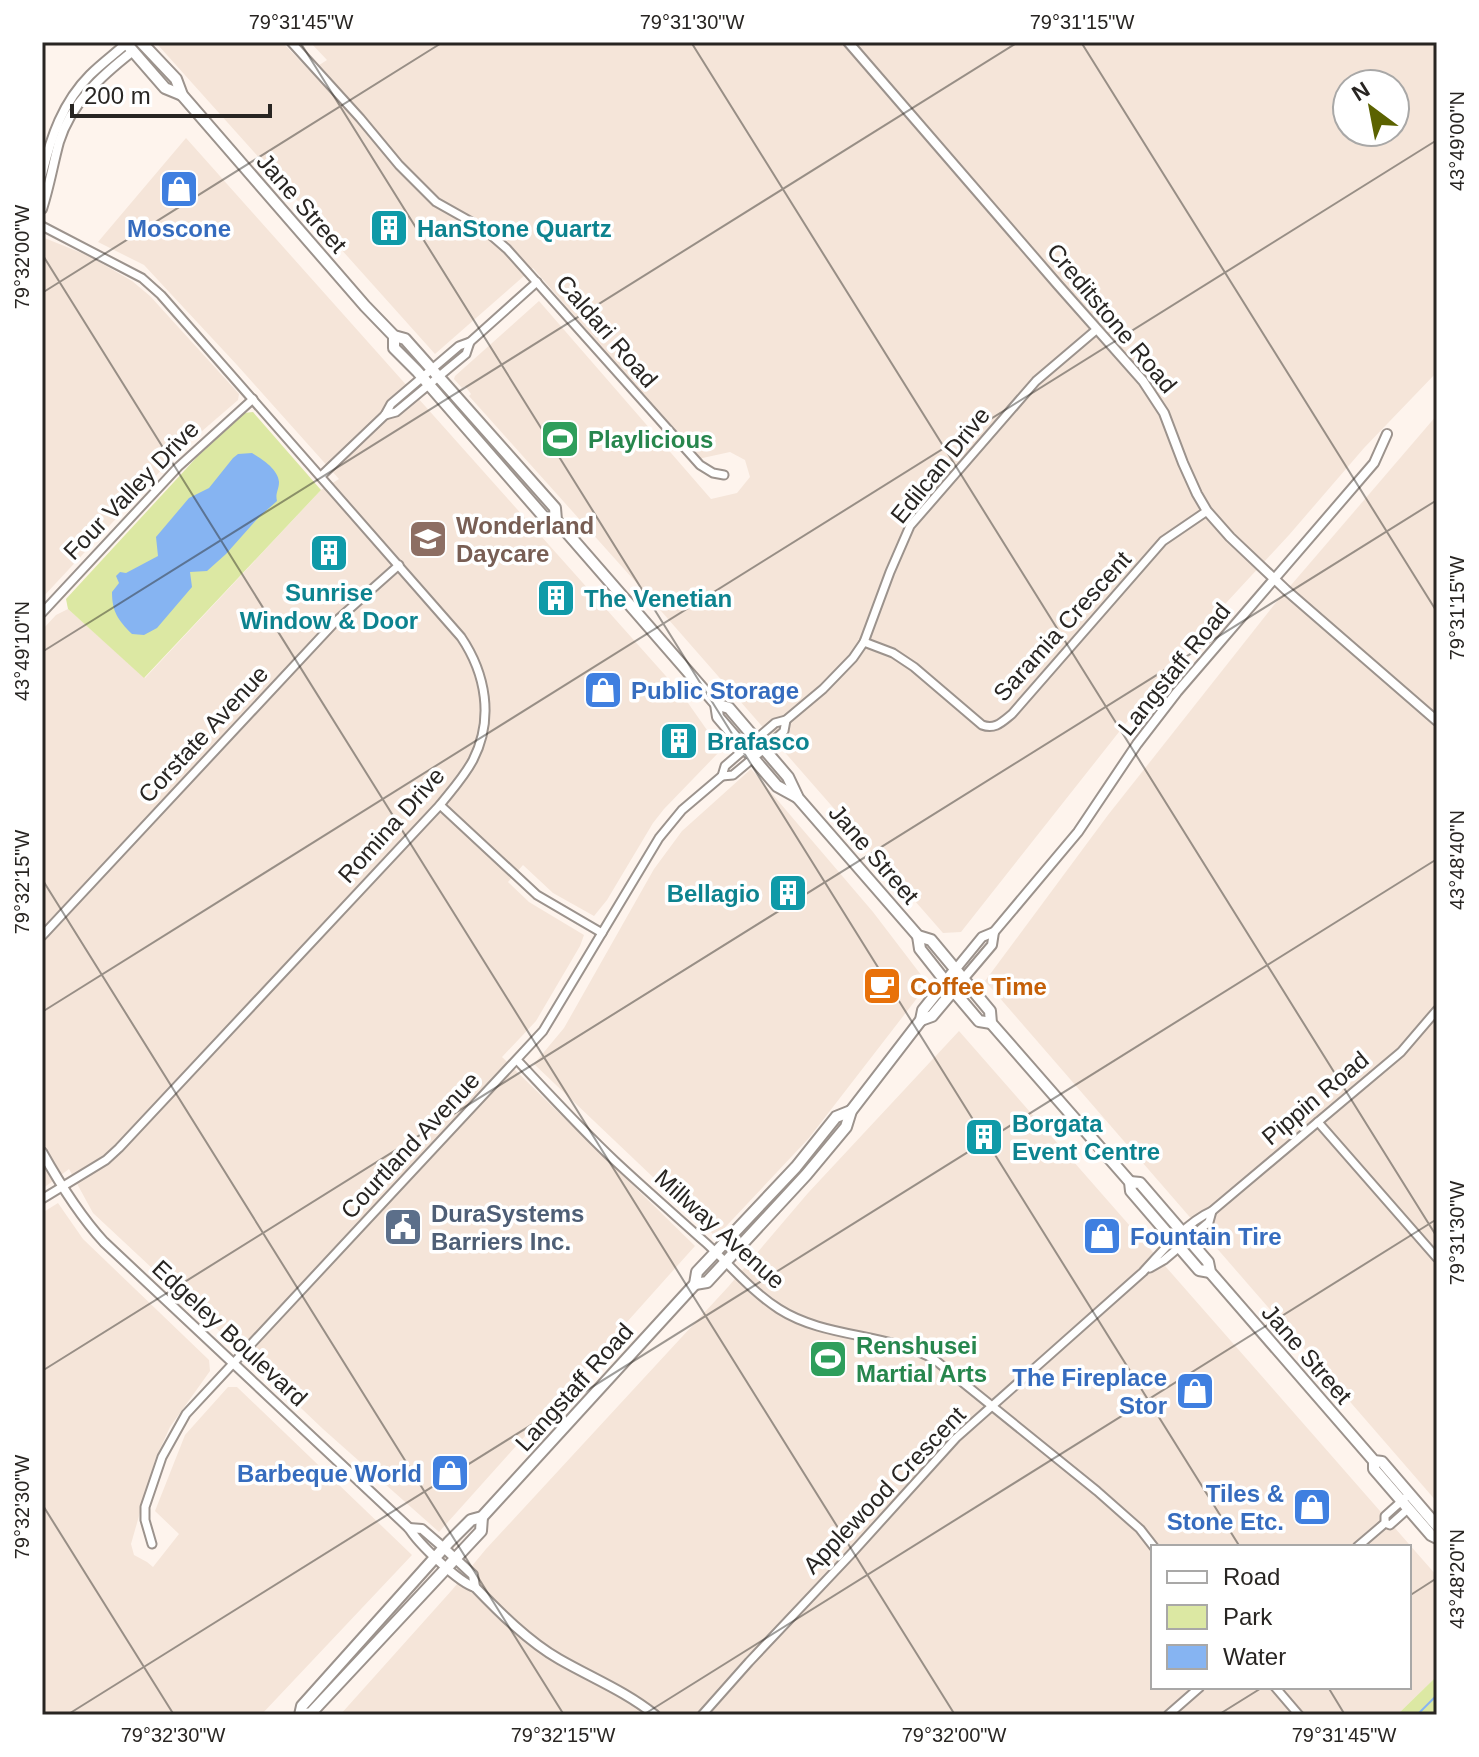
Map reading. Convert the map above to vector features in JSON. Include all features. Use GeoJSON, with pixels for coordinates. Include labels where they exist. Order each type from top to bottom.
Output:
{"type":"FeatureCollection","features":[{"type":"Feature","properties":{"kind":"main road","name":"Jane Street"},"geometry":{"type":"LineString","coordinates":[[143,43],[176,79],[182,95],[394,336],[405,339],[555,508],[556,520]]}},
{"type":"Feature","properties":{"kind":"main road","name":"Jane Street"},"geometry":{"type":"LineString","coordinates":[[128,45],[165,88],[182,95]]}},
{"type":"Feature","properties":{"kind":"main road","name":"Jane Street"},"geometry":{"type":"LineString","coordinates":[[394,336],[394,348],[544,517],[556,520],[716,704],[729,708],[788,777],[798,798],[918,936],[931,940],[990,1011],[991,1023],[1130,1182],[1131,1191],[1208,1262],[1210,1272],[1374,1461],[1374,1469],[1437,1526]]}},
{"type":"Feature","properties":{"kind":"main road","name":"Jane Street"},"geometry":{"type":"LineString","coordinates":[[716,704],[718,717],[777,786],[798,798]]}},
{"type":"Feature","properties":{"kind":"main road","name":"Jane Street"},"geometry":{"type":"LineString","coordinates":[[918,936],[920,949],[953,991],[979,1021],[991,1023]]}},
{"type":"Feature","properties":{"kind":"main road","name":"Langstaff Road"},"geometry":{"type":"LineString","coordinates":[[695,1284],[707,1282],[846,1127],[851,1111],[955,970]]}},
{"type":"Feature","properties":{"kind":"main road","name":"Langstaff Road"},"geometry":{"type":"LineString","coordinates":[[921,1020],[932,1016],[953,991]]}},
{"type":"Feature","properties":{"kind":"main road","name":"Langstaff Road"},"geometry":{"type":"LineString","coordinates":[[482,1517],[481,1531],[311,1713],[301,1715],[302,1706],[471,1520],[482,1517],[695,1284],[697,1272],[796,1167],[836,1117],[851,1111]]}},
{"type":"Feature","properties":{"kind":"main road","name":"Jane Street"},"geometry":{"type":"LineString","coordinates":[[1407,1501],[1431,1535],[1437,1538]]}},
{"type":"Feature","properties":{"kind":"street","name":"Caldari Road"},"geometry":{"type":"LineString","coordinates":[[291,42],[399,165],[436,202],[484,229],[507,249],[700,465],[724,475]]}},
{"type":"Feature","properties":{"kind":"street","name":"Creditstone Road"},"geometry":{"type":"LineString","coordinates":[[848,42],[1143,381],[1164,413],[1183,463],[1207,511],[1275,579],[1437,721]]}},
{"type":"Feature","properties":{"kind":"street"},"geometry":{"type":"LineString","coordinates":[[42,174],[50,140],[70,99],[90,75],[128,45],[143,43]]}},
{"type":"Feature","properties":{"kind":"street"},"geometry":{"type":"LineString","coordinates":[[42,209],[60,140],[71,114],[128,45]]}},
{"type":"Feature","properties":{"kind":"street","name":"Romina Drive"},"geometry":{"type":"LineString","coordinates":[[42,226],[142,278],[161,295],[461,637],[477,666],[486,704],[485,720],[473,760],[440,805],[119,1148],[106,1160],[62,1187]]}},
{"type":"Feature","properties":{"kind":"street"},"geometry":{"type":"LineString","coordinates":[[321,476],[385,415],[391,404],[466,354],[470,342],[537,282]]}},
{"type":"Feature","properties":{"kind":"street","name":"Edilcan Drive"},"geometry":{"type":"LineString","coordinates":[[756,740],[775,723],[786,720],[853,658],[864,642],[910,526],[1036,381],[1096,330]]}},
{"type":"Feature","properties":{"kind":"street","name":"Four Valley Drive"},"geometry":{"type":"LineString","coordinates":[[42,613],[178,467],[253,399]]}},
{"type":"Feature","properties":{"kind":"street","name":"Langstaff Road"},"geometry":{"type":"LineString","coordinates":[[955,970],[982,937],[994,932],[1078,832],[1137,744],[1177,692],[1374,463],[1387,434]]}},
{"type":"Feature","properties":{"kind":"street","name":"Saramia Crescent"},"geometry":{"type":"LineString","coordinates":[[864,642],[904,660],[982,725],[1000,725],[1163,541],[1207,511]]}},
{"type":"Feature","properties":{"kind":"street","name":"Corstate Avenue"},"geometry":{"type":"LineString","coordinates":[[42,936],[336,621],[399,565]]}},
{"type":"Feature","properties":{"kind":"street","name":"Edilcan Drive"},"geometry":{"type":"LineString","coordinates":[[754,758],[784,731],[786,720]]}},
{"type":"Feature","properties":{"kind":"street","name":"Courtland Avenue"},"geometry":{"type":"LineString","coordinates":[[152,1544],[145,1520],[145,1507],[162,1457],[186,1414],[543,1031],[665,829],[722,776],[725,766],[756,740]]}},
{"type":"Feature","properties":{"kind":"street","name":"Courtland Avenue"},"geometry":{"type":"LineString","coordinates":[[722,776],[733,775],[754,758]]}},
{"type":"Feature","properties":{"kind":"street"},"geometry":{"type":"LineString","coordinates":[[440,805],[537,895],[602,933]]}},
{"type":"Feature","properties":{"kind":"street","name":"Langstaff Road"},"geometry":{"type":"LineString","coordinates":[[953,991],[992,945],[994,932]]}},
{"type":"Feature","properties":{"kind":"street","name":"Pippin Road"},"geometry":{"type":"LineString","coordinates":[[1181,1240],[1209,1222],[1212,1211],[1401,1052],[1437,1010]]}},
{"type":"Feature","properties":{"kind":"street","name":"Millway Avenue"},"geometry":{"type":"LineString","coordinates":[[517,1060],[613,1160],[777,1308],[810,1324],[897,1344],[926,1354],[1097,1491],[1140,1529],[1152,1545]]}},
{"type":"Feature","properties":{"kind":"street"},"geometry":{"type":"LineString","coordinates":[[1318,1122],[1437,1258]]}},
{"type":"Feature","properties":{"kind":"street","name":"Edgeley Boulevard"},"geometry":{"type":"LineString","coordinates":[[42,1152],[62,1187],[104,1242],[409,1528],[415,1538],[455,1559],[473,1575],[475,1587]]}},
{"type":"Feature","properties":{"kind":"street"},"geometry":{"type":"LineString","coordinates":[[42,1199],[62,1187]]}},
{"type":"Feature","properties":{"kind":"street","name":"Applewood Crescent"},"geometry":{"type":"LineString","coordinates":[[702,1715],[956,1438],[1181,1240]]}},
{"type":"Feature","properties":{"kind":"street"},"geometry":{"type":"LineString","coordinates":[[1359,1545],[1385,1523],[1385,1516],[1407,1501]]}},
{"type":"Feature","properties":{"kind":"street","name":"Edgeley Boulevard"},"geometry":{"type":"LineString","coordinates":[[441,1553],[447,1568],[465,1585],[475,1587],[542,1648],[623,1691],[655,1715]]}},
{"type":"Feature","properties":{"kind":"street"},"geometry":{"type":"LineString","coordinates":[[1168,1715],[1198,1689]]}},
{"type":"Feature","properties":{"kind":"street"},"geometry":{"type":"LineString","coordinates":[[1277,1689],[1299,1715]]}},
{"type":"Feature","properties":{"kind":"shaded area"},"geometry":{"type":"Polygon","coordinates":[[[161,42],[282,42],[310,71],[327,60],[310,42],[1437,42],[1437,372],[1364,448],[1190,642],[961,932],[943,933],[469,396],[471,394],[465,386],[462,388],[454,379],[539,301],[711,499],[737,493],[750,477],[745,460],[730,452],[698,459],[533,268],[435,354],[158,45],[161,42]]]}},
{"type":"Feature","properties":{"kind":"shaded area"},"geometry":{"type":"Polygon","coordinates":[[[186,138],[681,693],[721,750],[653,823],[607,900],[594,916],[553,893],[523,865],[508,882],[529,902],[584,935],[536,1021],[502,1057],[695,1246],[439,1532],[261,1370],[258,1358],[237,1337],[228,1339],[93,1213],[69,1169],[42,1189],[42,630],[56,615],[68,609],[145,678],[321,490],[339,479],[144,265],[98,242],[186,138]]]}},
{"type":"Feature","properties":{"kind":"shaded area"},"geometry":{"type":"Polygon","coordinates":[[[42,237],[89,256],[132,281],[150,296],[239,394],[238,400],[180,450],[42,598],[42,237]]]}},
{"type":"Feature","properties":{"kind":"shaded area"},"geometry":{"type":"Polygon","coordinates":[[[1437,415],[1437,1502],[985,981],[1108,815],[1274,605],[1437,415]]]}},
{"type":"Feature","properties":{"kind":"shaded area"},"geometry":{"type":"Polygon","coordinates":[[[751,769],[873,912],[928,984],[809,1138],[716,1237],[534,1064],[564,1028],[654,869],[682,831],[751,769]]]}},
{"type":"Feature","properties":{"kind":"shaded area"},"geometry":{"type":"Polygon","coordinates":[[[959,1031],[1410,1545],[1151,1545],[1151,1689],[1411,1689],[1411,1546],[1437,1576],[1437,1676],[1397,1715],[340,1715],[486,1549],[728,1287],[808,1193],[959,1031]]]}},
{"type":"Feature","properties":{"kind":"shaded area"},"geometry":{"type":"Polygon","coordinates":[[[58,1203],[83,1239],[209,1360],[210,1371],[170,1427],[155,1460],[131,1544],[134,1555],[153,1567],[179,1534],[155,1511],[185,1435],[228,1387],[237,1387],[412,1555],[261,1715],[42,1715],[42,1213],[58,1203]]]}},
{"type":"Feature","properties":{"kind":"green space"},"geometry":{"type":"Polygon","coordinates":[[[253,412],[321,490],[144,678],[68,609],[66,599],[197,457],[244,413],[253,412]]]}},
{"type":"Feature","properties":{"kind":"green space"},"geometry":{"type":"Polygon","coordinates":[[[1437,1676],[1437,1715],[1397,1715],[1437,1676]]]}},
{"type":"Feature","properties":{"kind":"water"},"geometry":{"type":"Polygon","coordinates":[[[252,453],[276,473],[279,482],[277,501],[207,571],[190,572],[192,587],[157,628],[144,635],[132,634],[113,605],[112,592],[119,583],[116,576],[158,556],[156,537],[189,498],[209,488],[238,454],[252,453]]]}},
{"type":"Feature","properties":{"kind":"waterway"},"geometry":{"type":"LineString","coordinates":[[1417,1715],[1437,1695]]}},
{"type":"Feature","properties":{"kind":"place","name":"Moscone"},"geometry":{"type":"Point","coordinates":[179,189]}},
{"type":"Feature","properties":{"kind":"place","name":"HanStone Quartz"},"geometry":{"type":"Point","coordinates":[389,228]}},
{"type":"Feature","properties":{"kind":"place","name":"Playlicious"},"geometry":{"type":"Point","coordinates":[560,439]}},
{"type":"Feature","properties":{"kind":"place","name":"Wonderland Daycare"},"geometry":{"type":"Point","coordinates":[428,539]}},
{"type":"Feature","properties":{"kind":"place","name":"Sunrise Window & Door"},"geometry":{"type":"Point","coordinates":[329,553]}},
{"type":"Feature","properties":{"kind":"place","name":"The Venetian"},"geometry":{"type":"Point","coordinates":[556,598]}},
{"type":"Feature","properties":{"kind":"place","name":"Public Storage"},"geometry":{"type":"Point","coordinates":[603,690]}},
{"type":"Feature","properties":{"kind":"place","name":"Brafasco"},"geometry":{"type":"Point","coordinates":[679,741]}},
{"type":"Feature","properties":{"kind":"place","name":"Bellagio"},"geometry":{"type":"Point","coordinates":[788,893]}},
{"type":"Feature","properties":{"kind":"place","name":"Coffee Time"},"geometry":{"type":"Point","coordinates":[882,986]}},
{"type":"Feature","properties":{"kind":"place","name":"Borgata Event Centre"},"geometry":{"type":"Point","coordinates":[984,1137]}},
{"type":"Feature","properties":{"kind":"place","name":"DuraSystems Barriers Inc."},"geometry":{"type":"Point","coordinates":[403,1227]}},
{"type":"Feature","properties":{"kind":"place","name":"Fountain Tire"},"geometry":{"type":"Point","coordinates":[1102,1236]}},
{"type":"Feature","properties":{"kind":"place","name":"Renshusei Martial Arts"},"geometry":{"type":"Point","coordinates":[828,1359]}},
{"type":"Feature","properties":{"kind":"place","name":"The Fireplace Stor"},"geometry":{"type":"Point","coordinates":[1195,1391]}},
{"type":"Feature","properties":{"kind":"place","name":"Barbeque World"},"geometry":{"type":"Point","coordinates":[450,1473]}},
{"type":"Feature","properties":{"kind":"place","name":"Tiles & Stone Etc."},"geometry":{"type":"Point","coordinates":[1312,1507]}}]}
